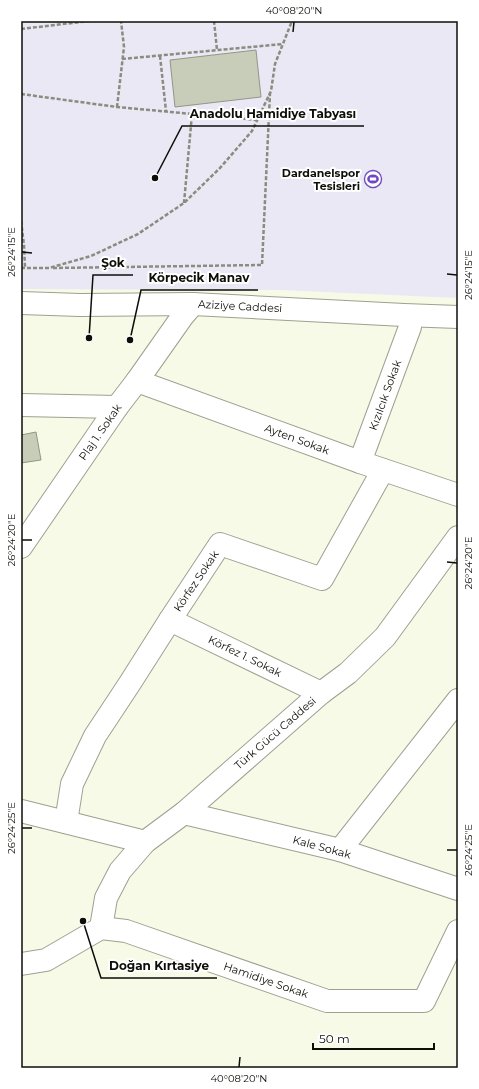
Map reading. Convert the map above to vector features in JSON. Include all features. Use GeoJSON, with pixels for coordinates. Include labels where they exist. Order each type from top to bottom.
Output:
{"type":"FeatureCollection","features":[{"type":"Feature","properties":{"kind":"street","name":"Aziziye Caddesi"},"geometry":{"type":"LineString","coordinates":[[21,303],[187,310],[458,317]]}},
{"type":"Feature","properties":{"kind":"street","name":"Aziziye Caddesi"},"geometry":{"type":"LineString","coordinates":[[21,319],[187,310],[458,330]]}},
{"type":"Feature","properties":{"kind":"street","name":"Plaj 1. Sokak"},"geometry":{"type":"LineString","coordinates":[[21,547],[117,407],[187,310]]}},
{"type":"Feature","properties":{"kind":"street","name":"Kızılcık Sokak"},"geometry":{"type":"LineString","coordinates":[[360,462],[410,327]]}},
{"type":"Feature","properties":{"kind":"street","name":"Ayten Sokak"},"geometry":{"type":"LineString","coordinates":[[136,381],[360,462],[458,494]]}},
{"type":"Feature","properties":{"kind":"street"},"geometry":{"type":"LineString","coordinates":[[21,406],[117,407]]}},
{"type":"Feature","properties":{"kind":"street","name":"Körfez Sokak"},"geometry":{"type":"LineString","coordinates":[[66,822],[72,784],[95,736],[220,544],[322,579],[383,470]]}},
{"type":"Feature","properties":{"kind":"street","name":"Türk Gücü Caddesi"},"geometry":{"type":"LineString","coordinates":[[101,928],[106,898],[120,870],[145,842],[184,813],[320,693],[348,673],[385,637],[458,538]]}},
{"type":"Feature","properties":{"kind":"street","name":"Körfez 1. Sokak"},"geometry":{"type":"LineString","coordinates":[[170,620],[320,693]]}},
{"type":"Feature","properties":{"kind":"street"},"geometry":{"type":"LineString","coordinates":[[340,850],[458,700]]}},
{"type":"Feature","properties":{"kind":"street"},"geometry":{"type":"LineString","coordinates":[[21,811],[145,842]]}},
{"type":"Feature","properties":{"kind":"street","name":"Kale Sokak"},"geometry":{"type":"LineString","coordinates":[[184,813],[340,850],[458,889]]}},
{"type":"Feature","properties":{"kind":"street"},"geometry":{"type":"LineString","coordinates":[[21,979],[46,960],[101,928]]}},
{"type":"Feature","properties":{"kind":"street","name":"Hamidiye Sokak"},"geometry":{"type":"LineString","coordinates":[[101,928],[126,931],[327,1001],[424,1001],[458,931]]}},
{"type":"Feature","properties":{"kind":"street"},"geometry":{"type":"LineString","coordinates":[[21,964],[46,960]]}},
{"type":"Feature","properties":{"kind":"path"},"geometry":{"type":"LineString","coordinates":[[21,29],[89,21]]}},
{"type":"Feature","properties":{"kind":"path"},"geometry":{"type":"LineString","coordinates":[[117,107],[124,47],[121,21]]}},
{"type":"Feature","properties":{"kind":"path"},"geometry":{"type":"LineString","coordinates":[[214,21],[217,50]]}},
{"type":"Feature","properties":{"kind":"path"},"geometry":{"type":"LineString","coordinates":[[21,268],[262,266],[271,91],[275,64],[292,21]]}},
{"type":"Feature","properties":{"kind":"path"},"geometry":{"type":"LineString","coordinates":[[122,59],[283,44]]}},
{"type":"Feature","properties":{"kind":"path"},"geometry":{"type":"LineString","coordinates":[[160,56],[166,112]]}},
{"type":"Feature","properties":{"kind":"path"},"geometry":{"type":"LineString","coordinates":[[49,268],[91,256],[138,234],[184,203],[224,163],[252,131],[271,91]]}},
{"type":"Feature","properties":{"kind":"path"},"geometry":{"type":"LineString","coordinates":[[21,94],[117,107],[257,120]]}},
{"type":"Feature","properties":{"kind":"path"},"geometry":{"type":"LineString","coordinates":[[184,203],[192,114]]}},
{"type":"Feature","properties":{"kind":"path"},"geometry":{"type":"LineString","coordinates":[[21,221],[25,268]]}},
{"type":"Feature","properties":{"kind":"shaded area"},"geometry":{"type":"Polygon","coordinates":[[[21,21],[458,21],[458,298],[281,290],[21,289],[21,21]]]}},
{"type":"Feature","properties":{"kind":"building"},"geometry":{"type":"Polygon","coordinates":[[[256,50],[261,97],[175,107],[170,60],[256,50]]]}},
{"type":"Feature","properties":{"kind":"building"},"geometry":{"type":"Polygon","coordinates":[[[36,432],[41,460],[21,463],[21,435],[36,432]]]}},
{"type":"Feature","properties":{"kind":"place","name":"Anadolu Hamidiye Tabyası"},"geometry":{"type":"Point","coordinates":[155,178]}},
{"type":"Feature","properties":{"kind":"place","name":"Dardanelspor Tesisleri"},"geometry":{"type":"Point","coordinates":[373,179]}},
{"type":"Feature","properties":{"kind":"place","name":"Şok"},"geometry":{"type":"Point","coordinates":[89,338]}},
{"type":"Feature","properties":{"kind":"place","name":"Körpecik Manav"},"geometry":{"type":"Point","coordinates":[130,340]}},
{"type":"Feature","properties":{"kind":"place","name":"Doğan Kırtasiye"},"geometry":{"type":"Point","coordinates":[83,921]}}]}
